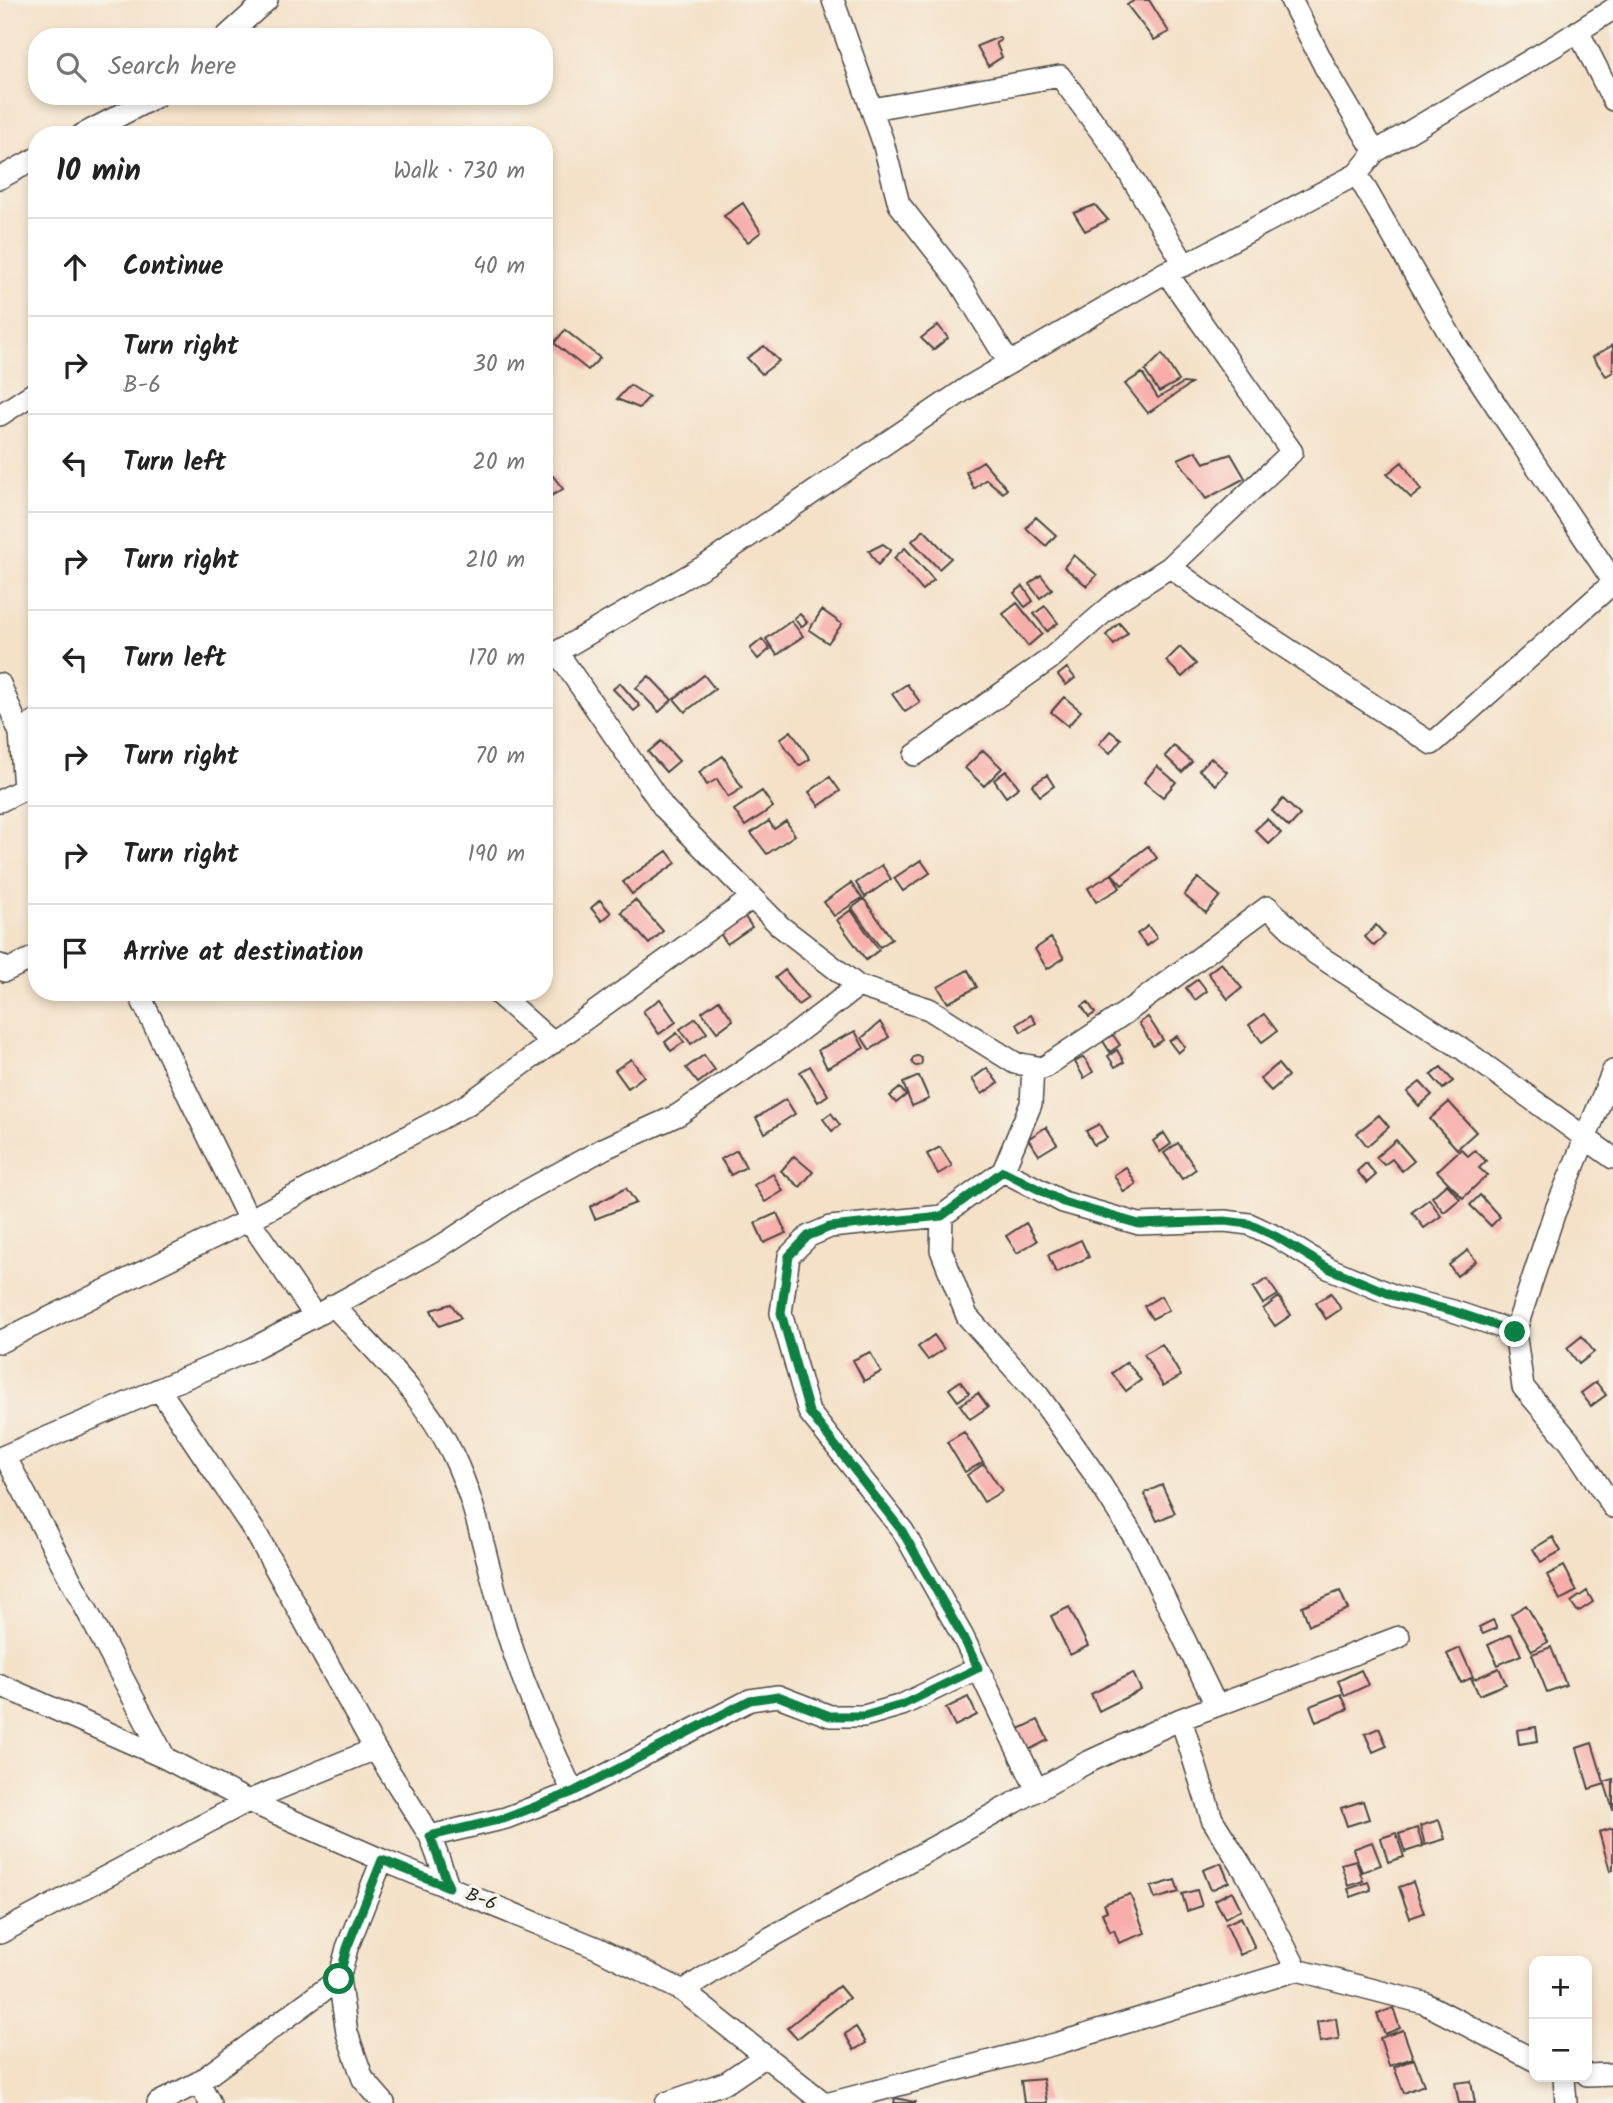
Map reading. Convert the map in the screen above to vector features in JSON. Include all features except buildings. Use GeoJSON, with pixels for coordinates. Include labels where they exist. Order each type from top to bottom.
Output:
{"type":"FeatureCollection","features":[{"type":"Feature","properties":{"kind":"street"},"geometry":{"type":"LineString","coordinates":[[236,28],[267,0]]}},
{"type":"Feature","properties":{"kind":"street"},"geometry":{"type":"LineString","coordinates":[[833,0],[883,142],[899,204],[957,278],[1009,363]]}},
{"type":"Feature","properties":{"kind":"street"},"geometry":{"type":"LineString","coordinates":[[1291,0],[1326,69],[1376,152]]}},
{"type":"Feature","properties":{"kind":"street"},"geometry":{"type":"LineString","coordinates":[[553,651],[708,564],[970,386],[1175,269],[1357,174],[1376,152],[1613,9]]}},
{"type":"Feature","properties":{"kind":"street"},"geometry":{"type":"LineString","coordinates":[[1578,31],[1613,100]]}},
{"type":"Feature","properties":{"kind":"street"},"geometry":{"type":"LineString","coordinates":[[872,109],[1060,76],[1116,152],[1175,269],[1292,452],[1170,566],[1116,601],[1050,659],[915,755]]}},
{"type":"Feature","properties":{"kind":"street"},"geometry":{"type":"LineString","coordinates":[[99,126],[140,105]]}},
{"type":"Feature","properties":{"kind":"street"},"geometry":{"type":"LineString","coordinates":[[0,177],[28,163]]}},
{"type":"Feature","properties":{"kind":"street"},"geometry":{"type":"LineString","coordinates":[[1170,566],[1239,617],[1432,744],[1613,582],[1454,342],[1357,174]]}},
{"type":"Feature","properties":{"kind":"street"},"geometry":{"type":"LineString","coordinates":[[0,415],[28,397]]}},
{"type":"Feature","properties":{"kind":"street"},"geometry":{"type":"LineString","coordinates":[[553,655],[664,808],[780,926],[858,986],[929,1009],[1015,1063],[1043,1068],[1086,1040],[1268,907],[1316,954],[1464,1049],[1613,1158]]}},
{"type":"Feature","properties":{"kind":"street"},"geometry":{"type":"LineString","coordinates":[[0,684],[28,726]]}},
{"type":"Feature","properties":{"kind":"street"},"geometry":{"type":"LineString","coordinates":[[0,801],[24,789],[20,755],[28,730]]}},
{"type":"Feature","properties":{"kind":"street"},"geometry":{"type":"LineString","coordinates":[[0,1342],[249,1220],[468,1104],[752,898]]}},
{"type":"Feature","properties":{"kind":"street"},"geometry":{"type":"LineString","coordinates":[[2,970],[28,960]]}},
{"type":"Feature","properties":{"kind":"street"},"geometry":{"type":"LineString","coordinates":[[165,1758],[3,1457],[252,1349],[435,1250],[519,1195],[605,1148],[678,1115],[790,1038],[858,986]]}},
{"type":"Feature","properties":{"kind":"street"},"geometry":{"type":"LineString","coordinates":[[142,1001],[249,1220],[324,1310],[423,1405],[452,1453],[483,1538],[506,1628],[535,1710],[573,1792]]}},
{"type":"Feature","properties":{"kind":"street"},"geometry":{"type":"LineString","coordinates":[[506,1001],[553,1043]]}},
{"type":"Feature","properties":{"kind":"street"},"geometry":{"type":"LineString","coordinates":[[1033,1067],[1031,1104],[1003,1171],[942,1216],[830,1227],[808,1236],[789,1256],[781,1313],[809,1412],[902,1531],[963,1637],[1037,1790]]}},
{"type":"Feature","properties":{"kind":"street"},"geometry":{"type":"LineString","coordinates":[[1613,1071],[1554,1214],[1515,1332],[1523,1387],[1570,1442],[1613,1507]]}},
{"type":"Feature","properties":{"kind":"street"},"geometry":{"type":"LineString","coordinates":[[1003,1171],[1063,1202],[1139,1224],[1225,1221],[1249,1224],[1277,1237],[1328,1268],[1395,1296],[1453,1311],[1515,1332]]}},
{"type":"Feature","properties":{"kind":"street"},"geometry":{"type":"LineString","coordinates":[[942,1216],[941,1250],[967,1316],[1038,1395],[1093,1472],[1139,1545],[1216,1706]]}},
{"type":"Feature","properties":{"kind":"street"},"geometry":{"type":"LineString","coordinates":[[159,1389],[257,1535],[375,1749],[430,1836],[449,1887]]}},
{"type":"Feature","properties":{"kind":"street"},"geometry":{"type":"LineString","coordinates":[[683,1991],[739,1955],[1131,1741],[1181,1719],[1399,1637]]}},
{"type":"Feature","properties":{"kind":"street"},"geometry":{"type":"LineString","coordinates":[[430,1836],[506,1818],[573,1792],[750,1700],[778,1696],[830,1716],[864,1716],[902,1705],[978,1668]]}},
{"type":"Feature","properties":{"kind":"street","name":"B-6"},"geometry":{"type":"LineString","coordinates":[[0,1685],[165,1758],[248,1801],[382,1860],[597,1948],[683,1991],[824,2103]]}},
{"type":"Feature","properties":{"kind":"street"},"geometry":{"type":"LineString","coordinates":[[1181,1719],[1212,1819],[1246,1873],[1297,1970]]}},
{"type":"Feature","properties":{"kind":"street"},"geometry":{"type":"LineString","coordinates":[[0,1933],[248,1801],[375,1749]]}},
{"type":"Feature","properties":{"kind":"street"},"geometry":{"type":"LineString","coordinates":[[382,1860],[347,1948],[339,1979],[347,2033],[363,2079],[384,2103]]}},
{"type":"Feature","properties":{"kind":"street"},"geometry":{"type":"LineString","coordinates":[[830,2103],[1059,2043],[1297,1970],[1424,2003],[1529,2057]]}},
{"type":"Feature","properties":{"kind":"street"},"geometry":{"type":"LineString","coordinates":[[158,2103],[198,2082],[339,1979]]}},
{"type":"Feature","properties":{"kind":"street"},"geometry":{"type":"LineString","coordinates":[[666,2103],[727,2082],[765,2056]]}},
{"type":"Feature","properties":{"kind":"street"},"geometry":{"type":"LineString","coordinates":[[1592,2075],[1613,2074]]}},
{"type":"Feature","properties":{"kind":"street"},"geometry":{"type":"LineString","coordinates":[[198,2082],[210,2103]]}},
{"type":"Feature","properties":{"kind":"street"},"geometry":{"type":"LineString","coordinates":[[1564,2082],[1566,2103]]}},
{"type":"Feature","properties":{"kind":"route"},"geometry":{"type":"LineString","coordinates":[[339,1979],[347,1948],[382,1860],[449,1887],[430,1836],[506,1818],[573,1792],[750,1700],[778,1696],[830,1716],[864,1716],[902,1705],[978,1668],[902,1531],[809,1412],[781,1313],[789,1256],[808,1236],[830,1227],[942,1216],[1003,1171],[1063,1202],[1139,1224],[1225,1221],[1249,1224],[1277,1237],[1328,1268],[1395,1296],[1453,1311],[1515,1332]]}}]}
